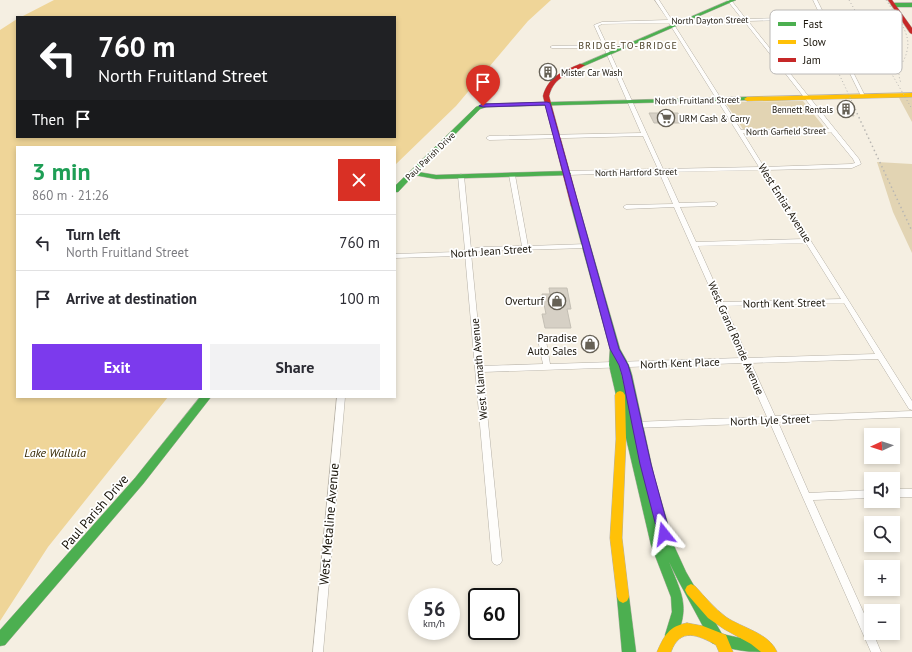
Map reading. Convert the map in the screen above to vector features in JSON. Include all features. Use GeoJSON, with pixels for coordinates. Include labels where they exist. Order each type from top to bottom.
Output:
{"type":"FeatureCollection","features":[{"type":"Feature","properties":{"kind":"main road"},"geometry":{"type":"LineString","coordinates":[[726,652],[674,561],[664,534],[624,365],[615,349],[547,103],[546,91],[548,86],[556,78],[607,49],[626,46],[672,23],[685,21],[731,1]]}},
{"type":"Feature","properties":{"kind":"main road"},"geometry":{"type":"LineString","coordinates":[[892,2],[912,4]]}},
{"type":"Feature","properties":{"kind":"main road"},"geometry":{"type":"LineString","coordinates":[[902,17],[912,32]]}},
{"type":"Feature","properties":{"kind":"main road","name":"North Fruitland Street"},"geometry":{"type":"LineString","coordinates":[[483,106],[547,103],[912,95]]}},
{"type":"Feature","properties":{"kind":"main road","name":"Paul Parish Drive"},"geometry":{"type":"LineString","coordinates":[[396,189],[483,106]]}},
{"type":"Feature","properties":{"kind":"main road","name":"North Hartford Street"},"geometry":{"type":"LineString","coordinates":[[414,173],[433,177],[567,174]]}},
{"type":"Feature","properties":{"kind":"main road"},"geometry":{"type":"LineString","coordinates":[[615,349],[614,365],[620,395],[657,545],[664,567],[677,596],[678,612],[664,652]]}},
{"type":"Feature","properties":{"kind":"main road"},"geometry":{"type":"LineString","coordinates":[[620,395],[621,434],[616,538],[629,652]]}},
{"type":"Feature","properties":{"kind":"main road","name":"Paul Parish Drive"},"geometry":{"type":"LineString","coordinates":[[0,640],[130,492],[205,398]]}},
{"type":"Feature","properties":{"kind":"main road"},"geometry":{"type":"LineString","coordinates":[[691,590],[713,614],[727,624],[758,641],[770,652]]}},
{"type":"Feature","properties":{"kind":"main road"},"geometry":{"type":"LineString","coordinates":[[670,635],[678,631],[691,629],[719,639],[738,643],[756,652]]}},
{"type":"Feature","properties":{"kind":"street","name":"West Entiat Avenue"},"geometry":{"type":"LineString","coordinates":[[657,0],[912,407]]}},
{"type":"Feature","properties":{"kind":"street"},"geometry":{"type":"LineString","coordinates":[[815,0],[820,10]]}},
{"type":"Feature","properties":{"kind":"street"},"geometry":{"type":"LineString","coordinates":[[731,1],[770,53]]}},
{"type":"Feature","properties":{"kind":"street","name":"North Dayton Street"},"geometry":{"type":"LineString","coordinates":[[685,21],[770,19]]}},
{"type":"Feature","properties":{"kind":"street","name":"North Dayton Street"},"geometry":{"type":"LineString","coordinates":[[596,25],[599,23],[672,23]]}},
{"type":"Feature","properties":{"kind":"street","name":"West Grand Ronde Avenue"},"geometry":{"type":"LineString","coordinates":[[596,25],[876,652]]}},
{"type":"Feature","properties":{"kind":"street"},"geometry":{"type":"LineString","coordinates":[[552,47],[607,49]]}},
{"type":"Feature","properties":{"kind":"street"},"geometry":{"type":"LineString","coordinates":[[787,74],[832,130]]}},
{"type":"Feature","properties":{"kind":"street"},"geometry":{"type":"LineString","coordinates":[[852,74],[863,96]]}},
{"type":"Feature","properties":{"kind":"street","name":"North Garfield Street"},"geometry":{"type":"LineString","coordinates":[[740,132],[832,130]]}},
{"type":"Feature","properties":{"kind":"street","name":"North Hartford Street"},"geometry":{"type":"LineString","coordinates":[[567,174],[852,166],[858,164],[852,154],[832,130]]}},
{"type":"Feature","properties":{"kind":"street"},"geometry":{"type":"LineString","coordinates":[[489,138],[645,134]]}},
{"type":"Feature","properties":{"kind":"street"},"geometry":{"type":"LineString","coordinates":[[512,175],[525,248]]}},
{"type":"Feature","properties":{"kind":"street","name":"West Klamath Avenue"},"geometry":{"type":"LineString","coordinates":[[461,176],[496,561]]}},
{"type":"Feature","properties":{"kind":"street"},"geometry":{"type":"LineString","coordinates":[[626,207],[715,204]]}},
{"type":"Feature","properties":{"kind":"street"},"geometry":{"type":"LineString","coordinates":[[694,244],[808,241]]}},
{"type":"Feature","properties":{"kind":"street","name":"North Jean Street"},"geometry":{"type":"LineString","coordinates":[[396,256],[456,254],[482,250],[587,246]]}},
{"type":"Feature","properties":{"kind":"street","name":"North Kent Street"},"geometry":{"type":"LineString","coordinates":[[721,304],[846,301]]}},
{"type":"Feature","properties":{"kind":"street"},"geometry":{"type":"LineString","coordinates":[[541,335],[547,367]]}},
{"type":"Feature","properties":{"kind":"street","name":"North Kent Place"},"geometry":{"type":"LineString","coordinates":[[479,369],[880,356]]}},
{"type":"Feature","properties":{"kind":"street","name":"West Metaline Avenue"},"geometry":{"type":"LineString","coordinates":[[318,652],[341,398]]}},
{"type":"Feature","properties":{"kind":"street","name":"North Lyle Street"},"geometry":{"type":"LineString","coordinates":[[627,425],[912,414]]}},
{"type":"Feature","properties":{"kind":"street"},"geometry":{"type":"LineString","coordinates":[[900,493],[912,493]]}},
{"type":"Feature","properties":{"kind":"street"},"geometry":{"type":"LineString","coordinates":[[807,497],[864,494]]}},
{"type":"Feature","properties":{"kind":"shaded area"},"geometry":{"type":"Polygon","coordinates":[[[912,95],[912,122],[898,96],[912,95]]]}},
{"type":"Feature","properties":{"kind":"shaded area"},"geometry":{"type":"Polygon","coordinates":[[[803,101],[824,127],[743,129],[725,102],[803,101]]]}},
{"type":"Feature","properties":{"kind":"shaded area"},"geometry":{"type":"Polygon","coordinates":[[[877,162],[912,164],[912,253],[893,212],[877,162]]]}},
{"type":"Feature","properties":{"kind":"water","name":"Lake Wallula"},"geometry":{"type":"Polygon","coordinates":[[[54,0],[551,0],[528,21],[456,106],[396,164],[396,146],[16,146],[16,398],[167,398],[48,547],[0,621],[0,30],[16,20],[16,138],[396,138],[396,16],[23,16],[54,0]]]}},
{"type":"Feature","properties":{"kind":"building","name":"Bennett Rentals"},"geometry":{"type":"Polygon","coordinates":[[[839,105],[850,106],[854,116],[843,115],[839,105]]]}},
{"type":"Feature","properties":{"kind":"building","name":"URM Cash & Carry"},"geometry":{"type":"Polygon","coordinates":[[[649,113],[678,113],[684,123],[654,123],[649,113]]]}},
{"type":"Feature","properties":{"kind":"building","name":"Overturf"},"geometry":{"type":"Polygon","coordinates":[[[549,288],[567,288],[571,309],[567,309],[571,328],[545,328],[542,314],[546,314],[542,294],[550,294],[549,288]]]}},
{"type":"Feature","properties":{"kind":"railway"},"geometry":{"type":"LineString","coordinates":[[849,0],[855,10]]}},
{"type":"Feature","properties":{"kind":"railway"},"geometry":{"type":"LineString","coordinates":[[886,0],[893,10]]}},
{"type":"Feature","properties":{"kind":"railway"},"geometry":{"type":"LineString","coordinates":[[902,25],[908,43],[906,56],[902,64]]}},
{"type":"Feature","properties":{"kind":"railway"},"geometry":{"type":"LineString","coordinates":[[839,74],[856,110]]}},
{"type":"Feature","properties":{"kind":"railway"},"geometry":{"type":"LineString","coordinates":[[892,74],[912,109]]}},
{"type":"Feature","properties":{"kind":"railway"},"geometry":{"type":"LineString","coordinates":[[899,74],[901,83]]}},
{"type":"Feature","properties":{"kind":"railway"},"geometry":{"type":"LineString","coordinates":[[855,109],[912,231]]}},
{"type":"Feature","properties":{"kind":"traffic: fast"},"geometry":{"type":"LineString","coordinates":[[582,65],[734,0]]}},
{"type":"Feature","properties":{"kind":"traffic: fast"},"geometry":{"type":"LineString","coordinates":[[894,5],[912,5]]}},
{"type":"Feature","properties":{"kind":"traffic: fast"},"geometry":{"type":"LineString","coordinates":[[396,189],[478,108],[485,105],[747,99]]}},
{"type":"Feature","properties":{"kind":"traffic: fast"},"geometry":{"type":"LineString","coordinates":[[414,173],[436,177],[567,173]]}},
{"type":"Feature","properties":{"kind":"traffic: fast"},"geometry":{"type":"LineString","coordinates":[[575,206],[615,349],[624,365],[627,375],[649,476],[669,548],[682,576],[717,638]]}},
{"type":"Feature","properties":{"kind":"traffic: fast"},"geometry":{"type":"LineString","coordinates":[[615,349],[614,365],[657,545],[677,597],[678,612],[671,635]]}},
{"type":"Feature","properties":{"kind":"traffic: fast"},"geometry":{"type":"LineString","coordinates":[[0,640],[139,481],[205,398]]}},
{"type":"Feature","properties":{"kind":"traffic: fast"},"geometry":{"type":"LineString","coordinates":[[623,597],[629,652]]}},
{"type":"Feature","properties":{"kind":"traffic: fast"},"geometry":{"type":"LineString","coordinates":[[721,640],[743,645],[755,652]]}},
{"type":"Feature","properties":{"kind":"traffic: slow"},"geometry":{"type":"LineString","coordinates":[[747,99],[912,95]]}},
{"type":"Feature","properties":{"kind":"traffic: slow"},"geometry":{"type":"LineString","coordinates":[[620,395],[621,439],[616,538],[623,597]]}},
{"type":"Feature","properties":{"kind":"traffic: slow"},"geometry":{"type":"LineString","coordinates":[[691,590],[717,618],[760,643],[770,652]]}},
{"type":"Feature","properties":{"kind":"traffic: slow"},"geometry":{"type":"LineString","coordinates":[[664,652],[673,635],[687,629],[703,632],[721,640],[726,652]]}},
{"type":"Feature","properties":{"kind":"traffic: jam"},"geometry":{"type":"LineString","coordinates":[[890,0],[897,10]]}},
{"type":"Feature","properties":{"kind":"traffic: jam"},"geometry":{"type":"LineString","coordinates":[[902,17],[912,32]]}},
{"type":"Feature","properties":{"kind":"traffic: jam"},"geometry":{"type":"LineString","coordinates":[[575,206],[546,96],[554,80],[564,73],[582,65]]}},
{"type":"Feature","properties":{"kind":"place","name":"Mister Car Wash"},"geometry":{"type":"Point","coordinates":[548,72]}},
{"type":"Feature","properties":{"kind":"place","name":"Bennett Rentals"},"geometry":{"type":"Point","coordinates":[846,109]}},
{"type":"Feature","properties":{"kind":"place","name":"URM Cash & Carry"},"geometry":{"type":"Point","coordinates":[666,118]}},
{"type":"Feature","properties":{"kind":"place","name":"Overturf"},"geometry":{"type":"Point","coordinates":[557,301]}},
{"type":"Feature","properties":{"kind":"place","name":"Paradise Auto Sales"},"geometry":{"type":"Point","coordinates":[590,344]}},
{"type":"Feature","properties":{"kind":"district","name":"BRIDGE-TO-BRIDGE"},"geometry":{"type":"Point","coordinates":[628,45]}},
{"type":"Feature","properties":{"kind":"route"},"geometry":{"type":"LineString","coordinates":[[483,106],[489,104],[547,103],[615,349],[624,365],[646,464],[664,534]]}}]}
